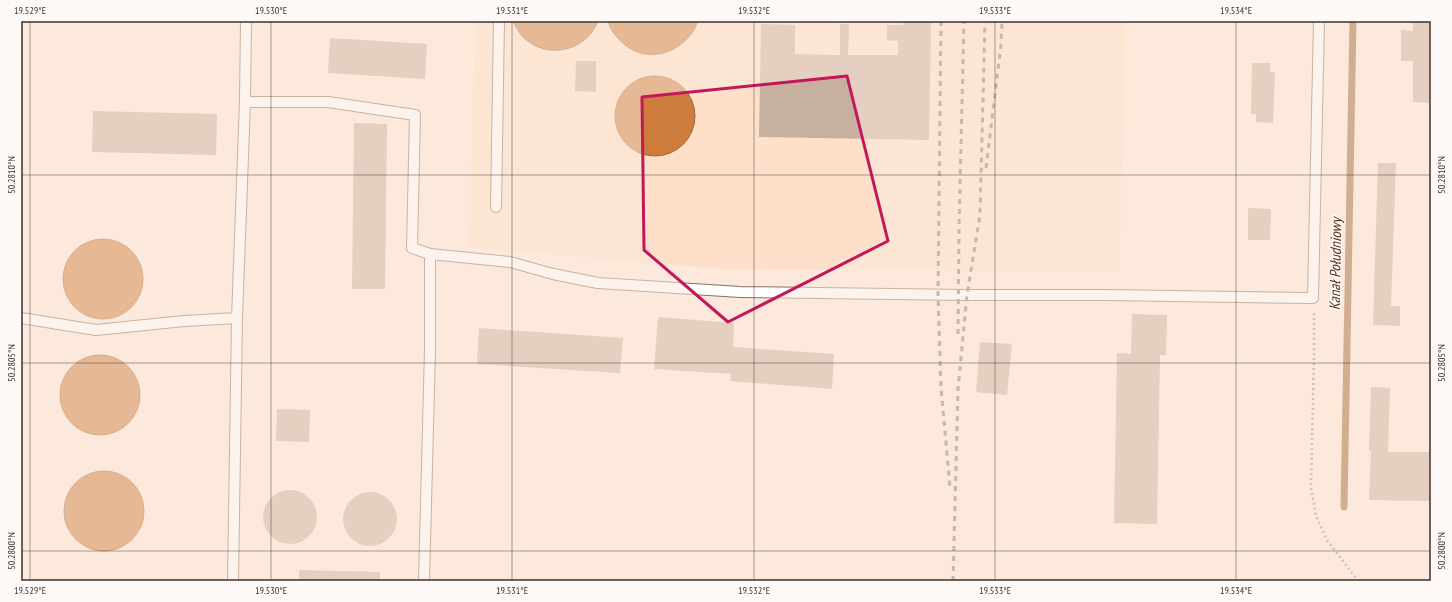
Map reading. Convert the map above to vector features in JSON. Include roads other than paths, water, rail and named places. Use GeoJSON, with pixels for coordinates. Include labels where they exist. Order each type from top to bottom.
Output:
{"type":"FeatureCollection","features":[{"type":"Feature","properties":{"kind":"lane"},"geometry":{"type":"LineString","coordinates":[[233,581],[237,318],[245,102],[246,21]]}},
{"type":"Feature","properties":{"kind":"lane"},"geometry":{"type":"LineString","coordinates":[[496,207],[499,21]]}},
{"type":"Feature","properties":{"kind":"lane"},"geometry":{"type":"LineString","coordinates":[[245,102],[328,102],[415,115],[412,248],[430,254],[510,262],[553,274],[598,283],[740,292],[1313,298],[1319,21]]}},
{"type":"Feature","properties":{"kind":"lane"},"geometry":{"type":"LineString","coordinates":[[424,581],[430,350],[430,254]]}},
{"type":"Feature","properties":{"kind":"lane"},"geometry":{"type":"LineString","coordinates":[[21,318],[96,330],[184,321],[237,318]]}},
{"type":"Feature","properties":{"kind":"waterway","name":"Kanał Południowy"},"geometry":{"type":"LineString","coordinates":[[1344,507],[1353,21]]}},
{"type":"Feature","properties":{"kind":"railway"},"geometry":{"type":"LineString","coordinates":[[941,21],[938,295],[941,388],[950,487]]}},
{"type":"Feature","properties":{"kind":"railway"},"geometry":{"type":"LineString","coordinates":[[958,334],[964,21]]}},
{"type":"Feature","properties":{"kind":"railway"},"geometry":{"type":"LineString","coordinates":[[953,581],[958,389],[967,295],[980,215],[985,21]]}},
{"type":"Feature","properties":{"kind":"railway"},"geometry":{"type":"LineString","coordinates":[[986,168],[1001,45],[1002,21]]}}]}
